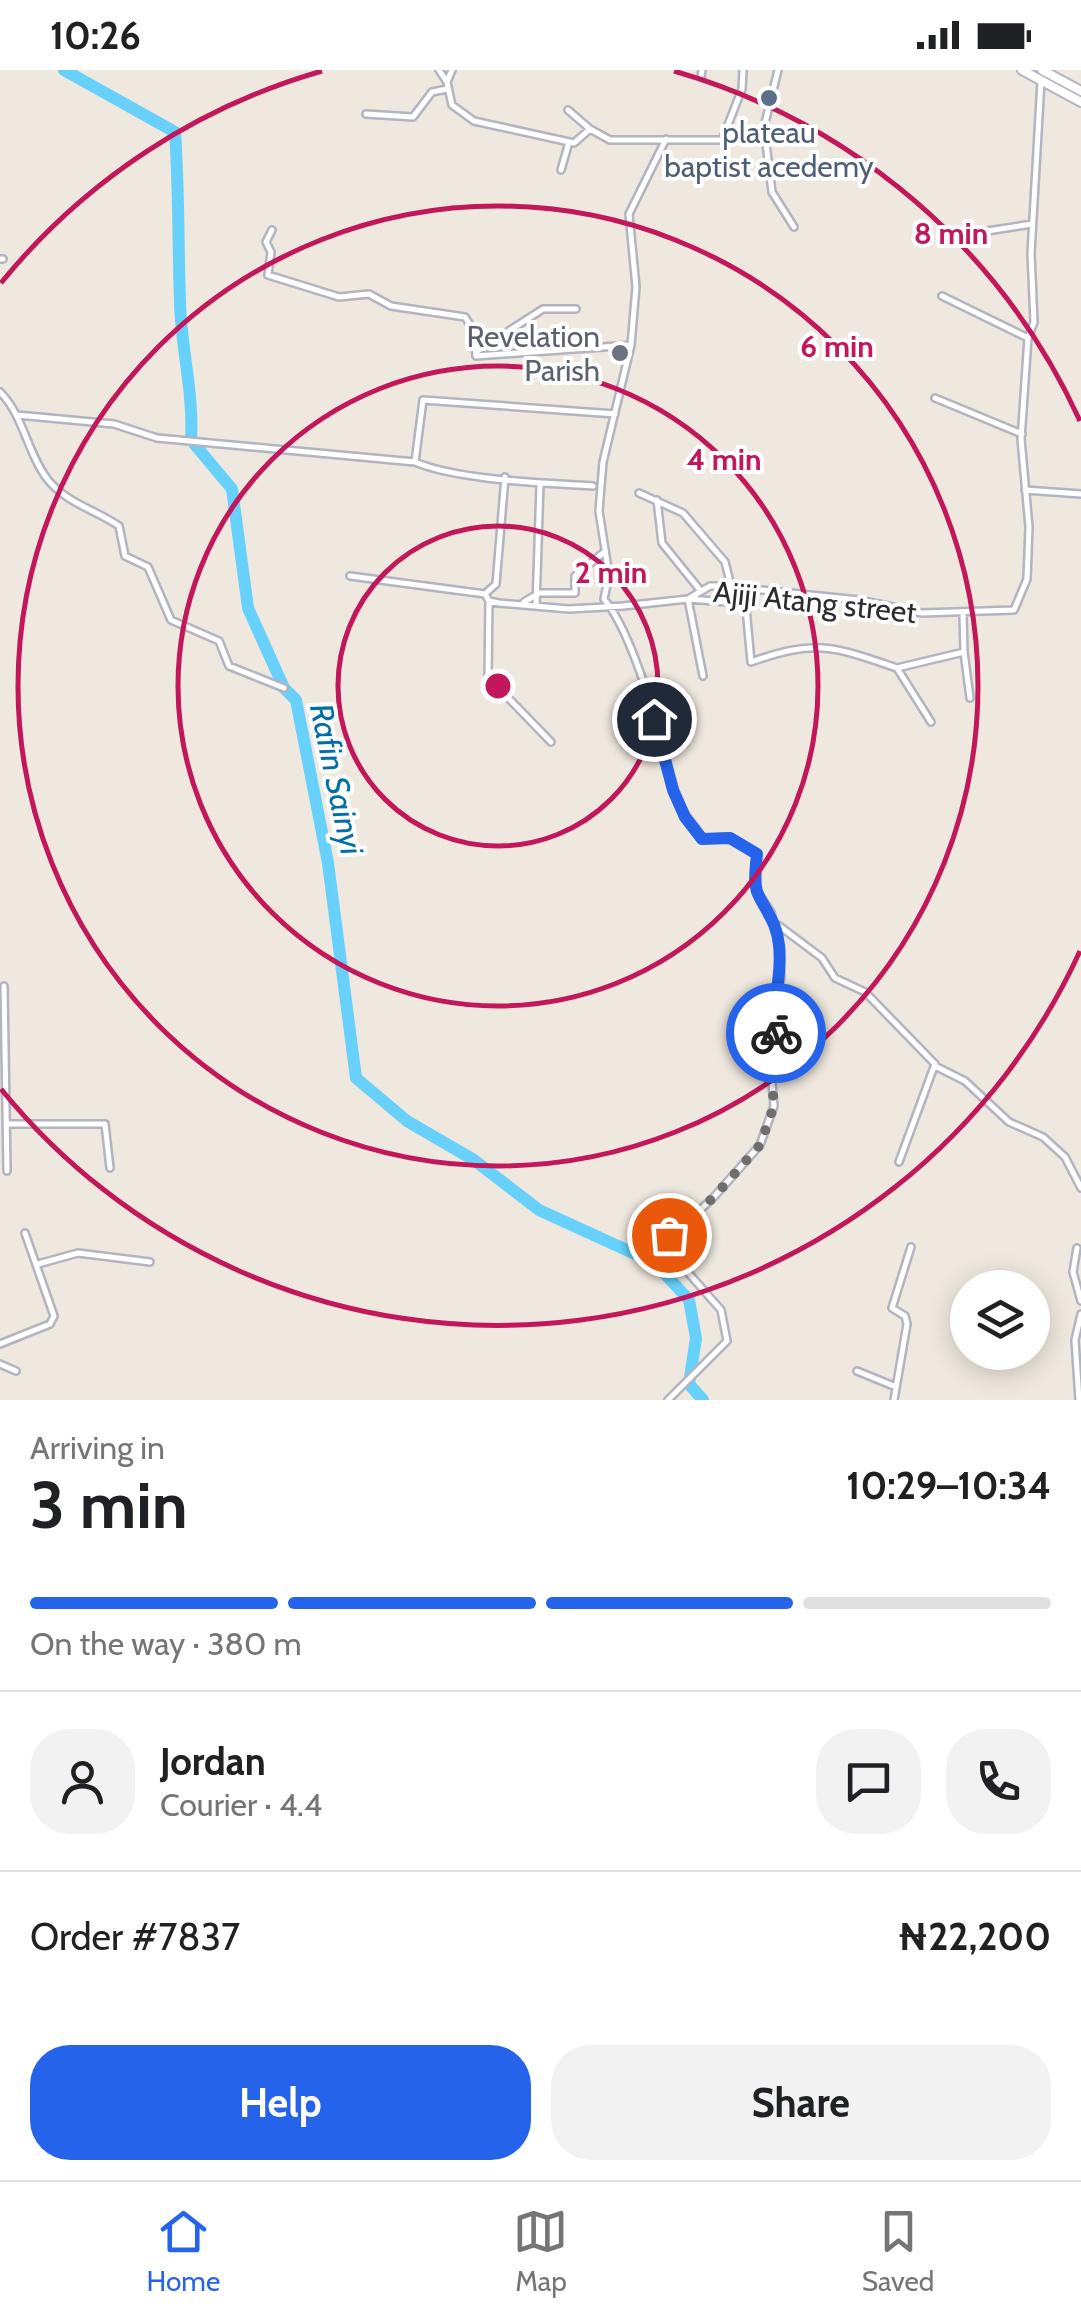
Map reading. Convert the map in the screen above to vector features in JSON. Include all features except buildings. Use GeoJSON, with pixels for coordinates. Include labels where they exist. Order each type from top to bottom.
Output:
{"type":"FeatureCollection","features":[{"type":"Feature","properties":{"kind":"main road"},"geometry":{"type":"LineString","coordinates":[[1022,70],[1045,73],[1081,91]]}},
{"type":"Feature","properties":{"kind":"main road"},"geometry":{"type":"LineString","coordinates":[[1045,73],[1081,102]]}},
{"type":"Feature","properties":{"kind":"street"},"geometry":{"type":"LineString","coordinates":[[439,70],[452,105],[474,121],[569,142],[578,141],[590,129]]}},
{"type":"Feature","properties":{"kind":"street"},"geometry":{"type":"LineString","coordinates":[[366,114],[393,120],[413,117],[432,92],[447,85],[452,70]]}},
{"type":"Feature","properties":{"kind":"street"},"geometry":{"type":"LineString","coordinates":[[568,110],[610,140],[722,140],[742,89],[743,70]]}},
{"type":"Feature","properties":{"kind":"street"},"geometry":{"type":"LineString","coordinates":[[778,70],[764,126],[772,192],[794,227]]}},
{"type":"Feature","properties":{"kind":"street","name":"Ajiji Atang street"},"geometry":{"type":"LineString","coordinates":[[350,576],[569,610],[688,599],[700,590],[722,586],[858,600],[922,613],[1014,610],[1027,579],[1029,527],[1022,434],[1028,338],[1034,322],[1035,124],[1045,73]]}},
{"type":"Feature","properties":{"kind":"street"},"geometry":{"type":"LineString","coordinates":[[666,139],[629,214],[635,243],[631,345],[600,488],[604,553],[610,575],[604,599],[640,678],[685,817],[702,839],[730,838],[753,848],[757,854],[756,890],[776,924],[822,958],[835,978],[864,992],[935,1066],[965,1082],[1009,1122],[1044,1137],[1065,1157],[1081,1188]]}},
{"type":"Feature","properties":{"kind":"street"},"geometry":{"type":"LineString","coordinates":[[561,170],[569,142]]}},
{"type":"Feature","properties":{"kind":"street"},"geometry":{"type":"LineString","coordinates":[[968,234],[1032,224]]}},
{"type":"Feature","properties":{"kind":"street"},"geometry":{"type":"LineString","coordinates":[[272,230],[266,242],[271,252],[268,275],[338,297],[369,294],[391,306],[465,317],[474,331],[476,356],[491,358],[631,345]]}},
{"type":"Feature","properties":{"kind":"street"},"geometry":{"type":"LineString","coordinates":[[942,296],[1028,338]]}},
{"type":"Feature","properties":{"kind":"street"},"geometry":{"type":"LineString","coordinates":[[476,352],[543,309],[576,310]]}},
{"type":"Feature","properties":{"kind":"street"},"geometry":{"type":"LineString","coordinates":[[0,392],[18,415],[48,480],[72,504],[119,526],[125,556],[148,566],[171,620],[219,641],[230,666],[284,688]]}},
{"type":"Feature","properties":{"kind":"street"},"geometry":{"type":"LineString","coordinates":[[935,398],[1022,434]]}},
{"type":"Feature","properties":{"kind":"street"},"geometry":{"type":"LineString","coordinates":[[414,462],[423,400],[615,414]]}},
{"type":"Feature","properties":{"kind":"street"},"geometry":{"type":"LineString","coordinates":[[18,415],[114,424],[157,438],[414,462],[434,470],[540,484],[592,486]]}},
{"type":"Feature","properties":{"kind":"street"},"geometry":{"type":"LineString","coordinates":[[505,477],[496,584],[487,598],[488,678],[551,742]]}},
{"type":"Feature","properties":{"kind":"street"},"geometry":{"type":"LineString","coordinates":[[536,606],[540,592],[540,484]]}},
{"type":"Feature","properties":{"kind":"street"},"geometry":{"type":"LineString","coordinates":[[1024,490],[1081,494]]}},
{"type":"Feature","properties":{"kind":"street"},"geometry":{"type":"LineString","coordinates":[[639,493],[646,500],[657,500],[683,513],[725,562],[730,582],[746,589]]}},
{"type":"Feature","properties":{"kind":"street"},"geometry":{"type":"LineString","coordinates":[[657,500],[662,542],[700,590]]}},
{"type":"Feature","properties":{"kind":"street"},"geometry":{"type":"LineString","coordinates":[[521,604],[540,592],[575,594],[574,576],[604,553]]}},
{"type":"Feature","properties":{"kind":"street"},"geometry":{"type":"LineString","coordinates":[[703,676],[688,599],[740,603],[746,608],[750,662],[795,646],[816,644],[898,668],[964,652]]}},
{"type":"Feature","properties":{"kind":"street"},"geometry":{"type":"LineString","coordinates":[[963,614],[970,698]]}},
{"type":"Feature","properties":{"kind":"street"},"geometry":{"type":"LineString","coordinates":[[898,668],[930,722]]}},
{"type":"Feature","properties":{"kind":"street"},"geometry":{"type":"LineString","coordinates":[[668,1400],[727,1341],[720,1310],[663,1244],[713,1198],[760,1145],[774,1106],[771,1071],[777,1038],[772,1003],[781,978],[776,924]]}},
{"type":"Feature","properties":{"kind":"street"},"geometry":{"type":"LineString","coordinates":[[4,986],[7,1124],[3,1145],[7,1170]]}},
{"type":"Feature","properties":{"kind":"street"},"geometry":{"type":"LineString","coordinates":[[900,1162],[935,1066]]}},
{"type":"Feature","properties":{"kind":"street"},"geometry":{"type":"LineString","coordinates":[[7,1124],[105,1124],[110,1168]]}},
{"type":"Feature","properties":{"kind":"street"},"geometry":{"type":"LineString","coordinates":[[0,1344],[50,1324],[54,1308],[25,1233]]}},
{"type":"Feature","properties":{"kind":"street"},"geometry":{"type":"LineString","coordinates":[[894,1400],[906,1324],[905,1316],[892,1308],[910,1247]]}},
{"type":"Feature","properties":{"kind":"street"},"geometry":{"type":"LineString","coordinates":[[1077,1248],[1072,1272],[1081,1301]]}},
{"type":"Feature","properties":{"kind":"street"},"geometry":{"type":"LineString","coordinates":[[38,1264],[78,1253],[150,1262]]}},
{"type":"Feature","properties":{"kind":"street"},"geometry":{"type":"LineString","coordinates":[[1079,1400],[1076,1340],[1081,1314]]}},
{"type":"Feature","properties":{"kind":"street"},"geometry":{"type":"LineString","coordinates":[[0,1364],[16,1371]]}},
{"type":"Feature","properties":{"kind":"street"},"geometry":{"type":"LineString","coordinates":[[856,1370],[896,1386]]}},
{"type":"Feature","properties":{"kind":"waterway","name":"Rafin Sainyi"},"geometry":{"type":"LineString","coordinates":[[64,70],[175,132],[181,319],[191,440],[232,489],[248,608],[284,688],[296,700],[328,863],[356,1078],[407,1121],[474,1160],[539,1210],[655,1263],[689,1300],[696,1338],[689,1384],[703,1400]]}},
{"type":"Feature","properties":{"kind":"way so far"},"geometry":{"type":"LineString","coordinates":[[669,1235],[713,1198],[760,1145],[774,1106],[771,1071],[776,1033]]}},
{"type":"Feature","properties":{"kind":"place","name":"plateau baptist acedemy"},"geometry":{"type":"Point","coordinates":[769,98]}},
{"type":"Feature","properties":{"kind":"place","name":"Revelation Parish"},"geometry":{"type":"Point","coordinates":[620,353]}},
{"type":"Feature","properties":{"kind":"route"},"geometry":{"type":"LineString","coordinates":[[654,719],[664,745],[669,776],[675,783],[673,790],[685,817],[696,826],[702,839],[730,838],[753,848],[757,854],[756,890],[771,912],[779,945],[781,978],[772,1003],[776,1033]]}}]}
